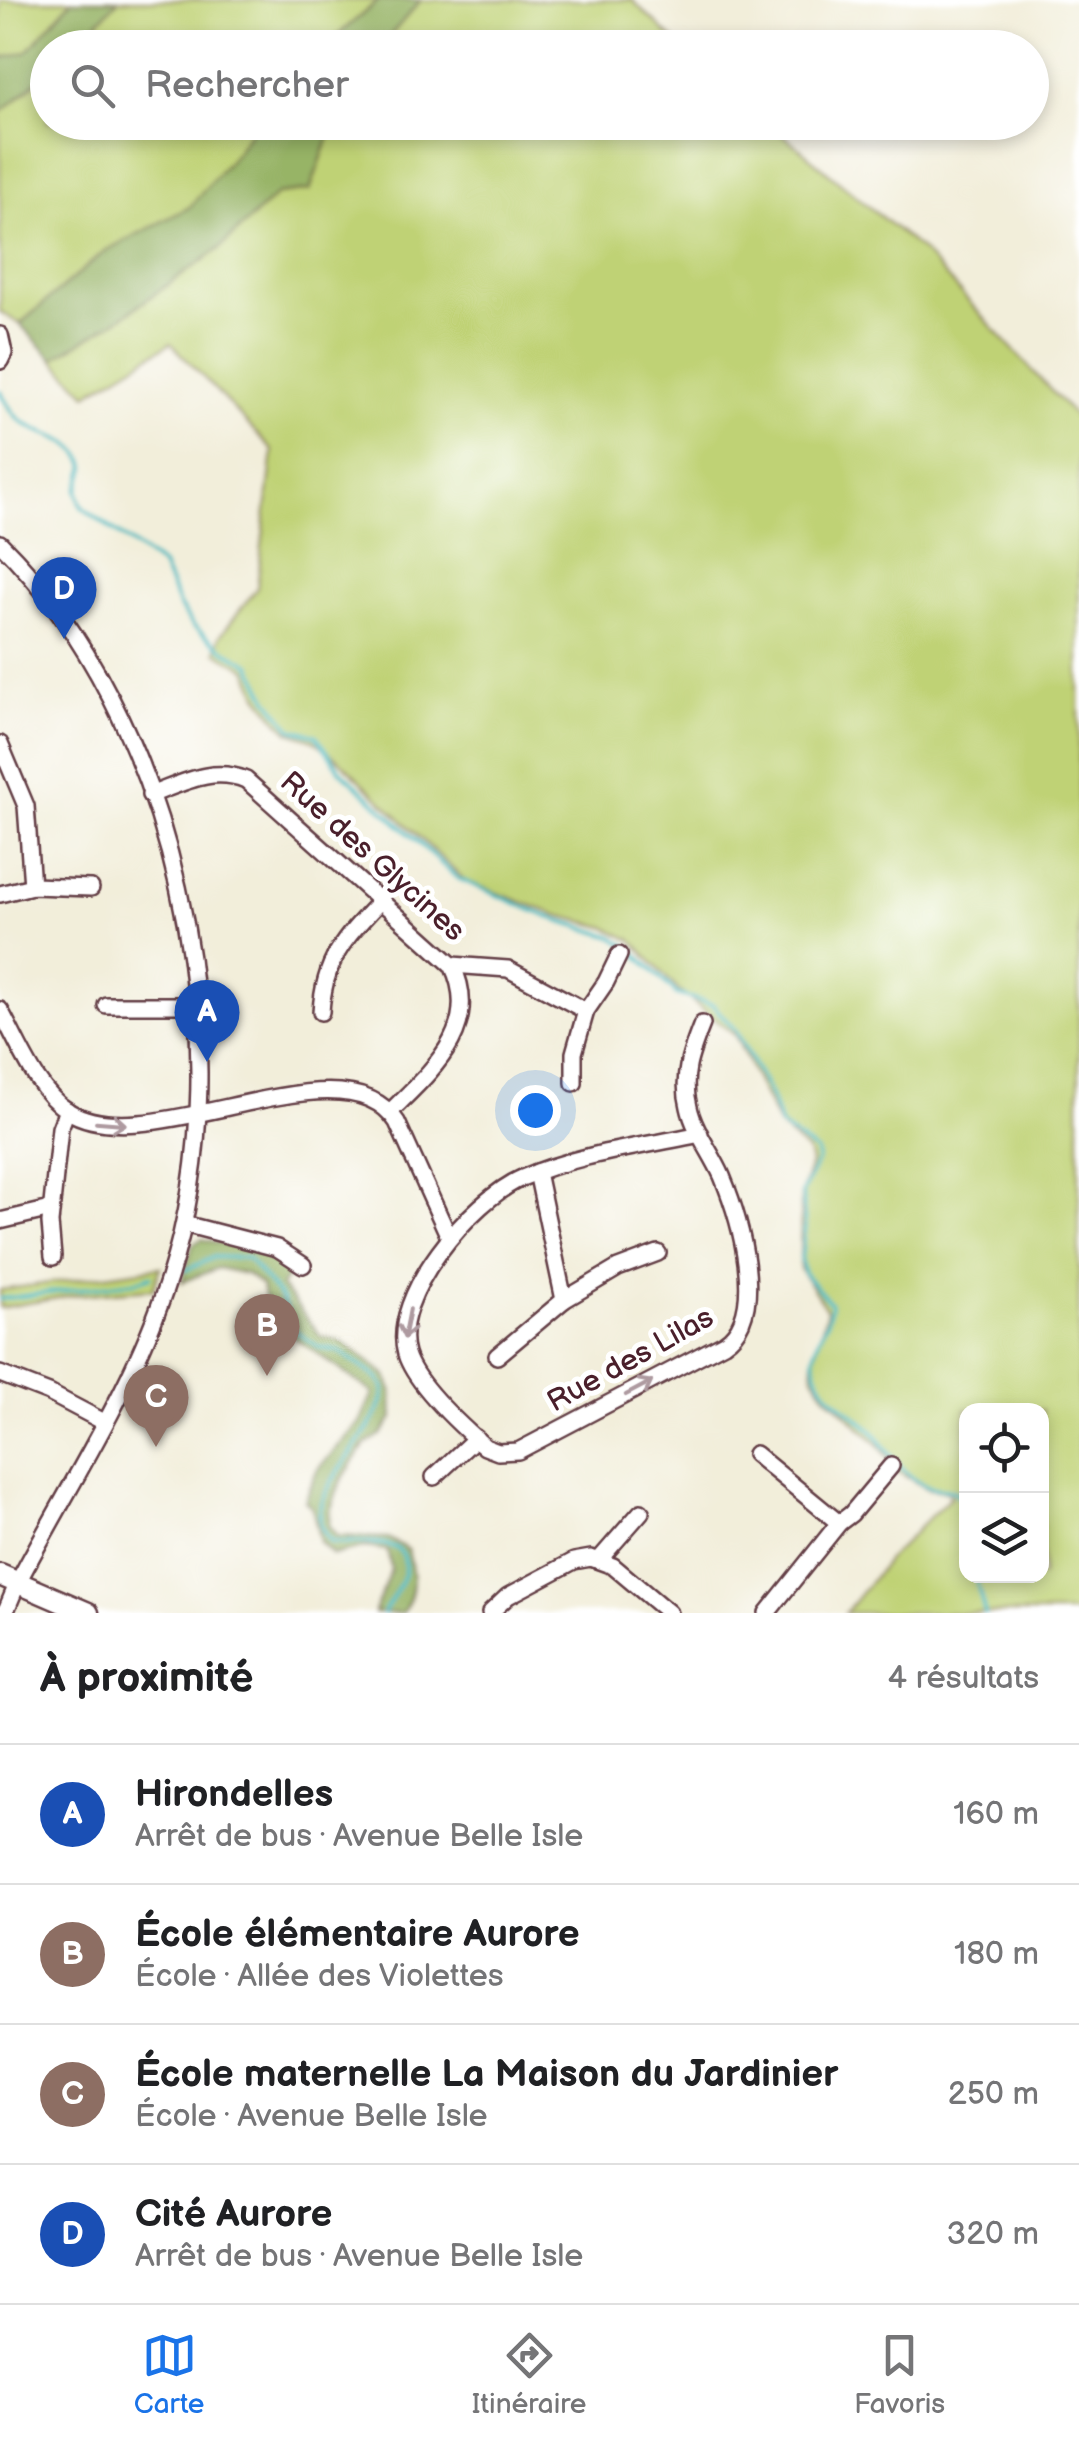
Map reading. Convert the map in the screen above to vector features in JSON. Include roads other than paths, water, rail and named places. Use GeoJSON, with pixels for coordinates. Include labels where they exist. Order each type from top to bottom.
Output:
{"type":"FeatureCollection","features":[{"type":"Feature","properties":{"kind":"street"},"geometry":{"type":"LineString","coordinates":[[0,335],[4,354],[0,362]]}},
{"type":"Feature","properties":{"kind":"street"},"geometry":{"type":"LineString","coordinates":[[3,552],[60,613],[96,670],[128,734],[150,795],[184,914],[196,1004],[198,1114],[184,1224],[153,1322],[104,1422],[9,1579],[5,1613]]}},
{"type":"Feature","properties":{"kind":"street"},"geometry":{"type":"LineString","coordinates":[[0,744],[26,806],[32,886]]}},
{"type":"Feature","properties":{"kind":"street","name":"Rue des Glycines"},"geometry":{"type":"LineString","coordinates":[[150,795],[209,774],[246,780],[452,965],[462,999],[457,1034],[390,1112]]}},
{"type":"Feature","properties":{"kind":"street"},"geometry":{"type":"LineString","coordinates":[[0,894],[32,886],[91,888]]}},
{"type":"Feature","properties":{"kind":"street"},"geometry":{"type":"LineString","coordinates":[[320,1012],[330,963],[382,899]]}},
{"type":"Feature","properties":{"kind":"street"},"geometry":{"type":"LineString","coordinates":[[574,1082],[574,1053],[586,1011],[619,955]]}},
{"type":"Feature","properties":{"kind":"street"},"geometry":{"type":"LineString","coordinates":[[452,965],[508,969],[586,1011]]}},
{"type":"Feature","properties":{"kind":"street"},"geometry":{"type":"LineString","coordinates":[[106,1005],[196,1004]]}},
{"type":"Feature","properties":{"kind":"street"},"geometry":{"type":"LineString","coordinates":[[0,1010],[38,1078],[68,1110],[110,1124],[141,1124],[272,1096],[360,1096],[390,1112],[448,1238]]}},
{"type":"Feature","properties":{"kind":"street","name":"Rue des Lilas"},"geometry":{"type":"LineString","coordinates":[[476,1438],[494,1451],[518,1451],[724,1343],[738,1330],[747,1303],[742,1241],[724,1180],[688,1105],[686,1076],[702,1024]]}},
{"type":"Feature","properties":{"kind":"street"},"geometry":{"type":"LineString","coordinates":[[53,1257],[51,1209],[60,1128],[68,1110]]}},
{"type":"Feature","properties":{"kind":"street"},"geometry":{"type":"LineString","coordinates":[[434,1476],[476,1438],[422,1382],[404,1350],[407,1313],[448,1238],[491,1196],[537,1172],[700,1134]]}},
{"type":"Feature","properties":{"kind":"street"},"geometry":{"type":"LineString","coordinates":[[537,1172],[564,1300]]}},
{"type":"Feature","properties":{"kind":"street"},"geometry":{"type":"LineString","coordinates":[[0,1221],[51,1209]]}},
{"type":"Feature","properties":{"kind":"street"},"geometry":{"type":"LineString","coordinates":[[184,1224],[277,1248],[303,1264]]}},
{"type":"Feature","properties":{"kind":"street"},"geometry":{"type":"LineString","coordinates":[[497,1356],[564,1300],[618,1268],[658,1254]]}},
{"type":"Feature","properties":{"kind":"street"},"geometry":{"type":"LineString","coordinates":[[0,1374],[49,1393],[104,1422]]}},
{"type":"Feature","properties":{"kind":"street"},"geometry":{"type":"LineString","coordinates":[[754,1454],[839,1523]]}},
{"type":"Feature","properties":{"kind":"street"},"geometry":{"type":"LineString","coordinates":[[767,1613],[839,1523],[892,1466]]}},
{"type":"Feature","properties":{"kind":"street"},"geometry":{"type":"LineString","coordinates":[[599,1560],[640,1512]]}},
{"type":"Feature","properties":{"kind":"street"},"geometry":{"type":"LineString","coordinates":[[490,1613],[502,1599],[574,1560],[599,1560],[613,1566],[668,1613]]}},
{"type":"Feature","properties":{"kind":"street"},"geometry":{"type":"LineString","coordinates":[[9,1579],[88,1613]]}},
{"type":"Feature","properties":{"kind":"waterway"},"geometry":{"type":"LineString","coordinates":[[0,391],[19,419],[66,442],[81,456],[86,466],[77,491],[82,507],[162,566],[193,626],[251,665],[268,699],[292,729],[316,735],[340,770],[457,878],[546,916],[613,937],[631,949],[677,994],[713,1005],[736,1031],[769,1093],[781,1126],[817,1152],[818,1160],[802,1193],[805,1226],[801,1260],[804,1273],[831,1304],[814,1356],[818,1376],[830,1395],[874,1433],[907,1474],[929,1487],[951,1490],[959,1496]]}},
{"type":"Feature","properties":{"kind":"waterway"},"geometry":{"type":"LineString","coordinates":[[186,1270],[214,1257],[247,1258],[282,1299],[292,1328],[318,1347],[339,1351],[379,1379],[384,1387],[371,1425],[329,1488],[321,1508],[321,1526],[332,1542],[382,1544],[402,1553],[403,1577],[384,1613]]}},
{"type":"Feature","properties":{"kind":"waterway"},"geometry":{"type":"LineString","coordinates":[[0,1299],[134,1282],[151,1276]]}},
{"type":"Feature","properties":{"kind":"waterway"},"geometry":{"type":"LineString","coordinates":[[977,1583],[985,1613]]}},
{"type":"Feature","properties":{"kind":"place","name":"Cité Aurore"},"geometry":{"type":"Point","coordinates":[64,639]}},
{"type":"Feature","properties":{"kind":"place","name":"Hirondelles"},"geometry":{"type":"Point","coordinates":[207,1062]}},
{"type":"Feature","properties":{"kind":"place","name":"École élémentaire Aurore"},"geometry":{"type":"Point","coordinates":[267,1376]}},
{"type":"Feature","properties":{"kind":"place","name":"École maternelle La Maison du Jardinier"},"geometry":{"type":"Point","coordinates":[156,1447]}}]}
